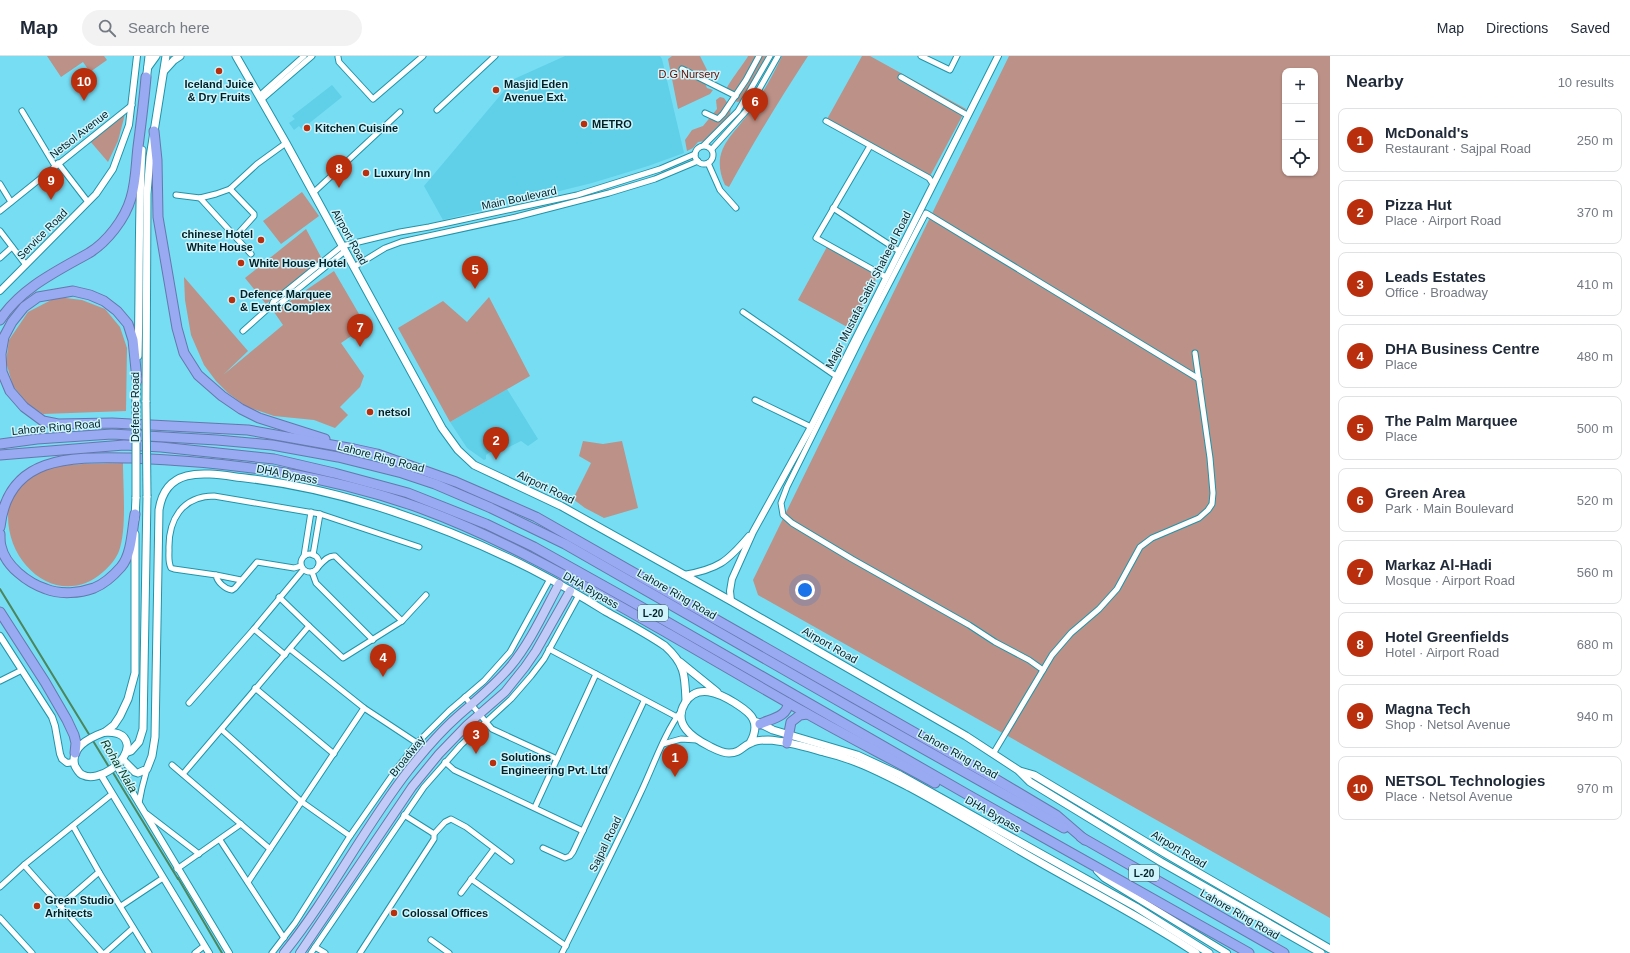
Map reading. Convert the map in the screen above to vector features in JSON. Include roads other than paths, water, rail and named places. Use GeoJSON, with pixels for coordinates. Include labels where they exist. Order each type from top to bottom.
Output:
{"type":"FeatureCollection","features":[{"type":"Feature","properties":{"kind":"highway"},"geometry":{"type":"LineString","coordinates":[[0,320],[22,294],[57,270],[91,251],[107,238],[120,220],[131,198],[146,77]]}},
{"type":"Feature","properties":{"kind":"highway"},"geometry":{"type":"LineString","coordinates":[[154,131],[158,216],[177,328],[184,353],[198,375],[222,396],[241,409],[259,418],[354,449]]}},
{"type":"Feature","properties":{"kind":"highway"},"geometry":{"type":"LineString","coordinates":[[137,380],[133,340],[128,324],[117,311],[104,301],[90,295],[72,291],[38,297],[24,307],[12,322],[4,337],[1,354],[2,372],[10,391],[24,407],[42,421],[58,424],[112,423],[248,430],[377,454],[456,482],[494,498],[556,528],[982,771],[1056,815],[1085,840]]}},
{"type":"Feature","properties":{"kind":"highway","name":"Lahore Ring Road"},"geometry":{"type":"LineString","coordinates":[[0,444],[37,439],[112,434],[217,440],[272,445],[338,457],[402,473],[435,484],[491,508],[565,544],[1284,953]]}},
{"type":"Feature","properties":{"kind":"highway","name":"Lahore Ring Road"},"geometry":{"type":"LineString","coordinates":[[0,455],[106,446],[160,446],[274,459],[334,473],[408,494],[486,524],[534,547],[1093,866],[1249,953]]}},
{"type":"Feature","properties":{"kind":"highway"},"geometry":{"type":"LineString","coordinates":[[0,527],[2,512],[6,501],[18,482],[30,472],[58,461],[107,458],[181,460],[237,465],[292,474],[394,500],[421,509],[478,532],[587,587],[807,714],[952,792],[970,796]]}},
{"type":"Feature","properties":{"kind":"highway"},"geometry":{"type":"LineString","coordinates":[[0,534],[1,548],[9,562],[20,574],[47,590],[80,592],[96,587],[110,578],[122,566],[128,552],[135,514]]}},
{"type":"Feature","properties":{"kind":"highway"},"geometry":{"type":"LineString","coordinates":[[0,612],[46,682],[67,720],[76,743],[75,758]]}},
{"type":"Feature","properties":{"kind":"highway"},"geometry":{"type":"LineString","coordinates":[[757,722],[784,713],[788,708],[788,703]]}},
{"type":"Feature","properties":{"kind":"highway"},"geometry":{"type":"LineString","coordinates":[[788,739],[791,722],[800,715],[807,714]]}},
{"type":"Feature","properties":{"kind":"main road","name":"Defence Road"},"geometry":{"type":"LineString","coordinates":[[105,732],[114,725],[120,716],[128,699],[135,673],[136,400],[140,295],[139,192],[146,77],[149,56]]}},
{"type":"Feature","properties":{"kind":"main road"},"geometry":{"type":"LineString","coordinates":[[148,67],[156,56]]}},
{"type":"Feature","properties":{"kind":"main road","name":"Defence Road"},"geometry":{"type":"LineString","coordinates":[[128,752],[131,751],[139,742],[143,729],[147,496],[147,194],[150,158],[166,56]]}},
{"type":"Feature","properties":{"kind":"main road"},"geometry":{"type":"LineString","coordinates":[[164,71],[180,56]]}},
{"type":"Feature","properties":{"kind":"main road","name":"Airport Road"},"geometry":{"type":"LineString","coordinates":[[236,56],[286,143],[444,431],[464,458],[481,469],[562,506],[966,736],[1018,770],[1030,782],[1161,862],[1321,953]]}},
{"type":"Feature","properties":{"kind":"main road","name":"DHA Bypass"},"geometry":{"type":"LineString","coordinates":[[147,769],[152,756],[155,737],[159,510],[163,494],[173,482],[186,475],[200,473],[266,480],[308,488],[406,516],[465,538],[550,579],[665,646],[680,662],[718,693]]}},
{"type":"Feature","properties":{"kind":"main road","name":"Broadway"},"geometry":{"type":"LineString","coordinates":[[284,953],[308,920],[399,783],[431,744],[456,718],[500,678],[518,657],[559,584]]}},
{"type":"Feature","properties":{"kind":"main road"},"geometry":{"type":"LineString","coordinates":[[300,953],[412,787],[439,754],[505,692],[528,663],[570,591]]}},
{"type":"Feature","properties":{"kind":"main road"},"geometry":{"type":"LineString","coordinates":[[680,662],[685,676],[686,701]]}},
{"type":"Feature","properties":{"kind":"main road"},"geometry":{"type":"LineString","coordinates":[[750,743],[757,722],[739,706],[718,693],[709,691],[694,694],[686,701],[682,710],[682,719],[685,728],[697,740],[717,750],[728,753],[743,749],[750,743],[766,740],[788,739],[854,760],[954,812],[1036,860],[1132,913],[1196,953]]}},
{"type":"Feature","properties":{"kind":"main road","name":"DHA Bypass"},"geometry":{"type":"LineString","coordinates":[[757,722],[788,739],[857,754],[900,775],[1136,907],[1209,953]]}},
{"type":"Feature","properties":{"kind":"main road"},"geometry":{"type":"LineString","coordinates":[[105,732],[120,734],[127,743],[128,752],[123,760],[101,775],[91,777],[82,775],[77,769],[75,758],[79,747],[85,742],[105,732]]}},
{"type":"Feature","properties":{"kind":"main road"},"geometry":{"type":"LineString","coordinates":[[123,760],[135,772],[138,773],[147,769]]}},
{"type":"Feature","properties":{"kind":"main road","name":"Airport Road"},"geometry":{"type":"LineString","coordinates":[[1018,770],[1034,775],[1330,949]]}},
{"type":"Feature","properties":{"kind":"main road"},"geometry":{"type":"LineString","coordinates":[[1254,915],[1258,908]]}},
{"type":"Feature","properties":{"kind":"street","name":"Service Road"},"geometry":{"type":"LineString","coordinates":[[0,291],[96,194],[113,170],[129,125],[133,105],[137,56]]}},
{"type":"Feature","properties":{"kind":"street"},"geometry":{"type":"LineString","coordinates":[[260,98],[304,56]]}},
{"type":"Feature","properties":{"kind":"street"},"geometry":{"type":"LineString","coordinates":[[260,98],[312,56]]}},
{"type":"Feature","properties":{"kind":"street"},"geometry":{"type":"LineString","coordinates":[[342,56],[337,56],[339,62],[373,99],[419,57]]}},
{"type":"Feature","properties":{"kind":"street"},"geometry":{"type":"LineString","coordinates":[[705,113],[718,119],[736,96],[759,56]]}},
{"type":"Feature","properties":{"kind":"street"},"geometry":{"type":"LineString","coordinates":[[712,149],[743,115],[763,84],[778,56]]}},
{"type":"Feature","properties":{"kind":"street"},"geometry":{"type":"LineString","coordinates":[[921,56],[950,70],[957,56]]}},
{"type":"Feature","properties":{"kind":"street","name":"Major Mustafa Sabir Shaheed Road"},"geometry":{"type":"LineString","coordinates":[[753,532],[811,427],[998,56]]}},
{"type":"Feature","properties":{"kind":"street"},"geometry":{"type":"LineString","coordinates":[[437,110],[491,57]]}},
{"type":"Feature","properties":{"kind":"street"},"geometry":{"type":"LineString","coordinates":[[704,145],[712,149],[714,157],[708,163],[703,164],[698,161],[695,154],[698,148],[704,145],[738,111],[768,57]]}},
{"type":"Feature","properties":{"kind":"street"},"geometry":{"type":"LineString","coordinates":[[682,69],[736,96]]}},
{"type":"Feature","properties":{"kind":"street"},"geometry":{"type":"LineString","coordinates":[[901,77],[967,115]]}},
{"type":"Feature","properties":{"kind":"street"},"geometry":{"type":"LineString","coordinates":[[730,104],[743,115]]}},
{"type":"Feature","properties":{"kind":"street","name":"Netsol Avenue"},"geometry":{"type":"LineString","coordinates":[[0,211],[56,164],[133,105]]}},
{"type":"Feature","properties":{"kind":"street"},"geometry":{"type":"LineString","coordinates":[[22,111],[56,164],[88,202]]}},
{"type":"Feature","properties":{"kind":"street"},"geometry":{"type":"LineString","coordinates":[[313,193],[400,112]]}},
{"type":"Feature","properties":{"kind":"street"},"geometry":{"type":"LineString","coordinates":[[826,121],[929,178],[933,184]]}},
{"type":"Feature","properties":{"kind":"street"},"geometry":{"type":"LineString","coordinates":[[176,195],[200,198],[216,194],[230,188],[257,164],[286,143]]}},
{"type":"Feature","properties":{"kind":"street"},"geometry":{"type":"LineString","coordinates":[[870,146],[816,238],[886,277]]}},
{"type":"Feature","properties":{"kind":"street","name":"Main Boulevard"},"geometry":{"type":"LineString","coordinates":[[344,248],[400,232],[577,195],[660,169],[695,154]]}},
{"type":"Feature","properties":{"kind":"street","name":"Main Boulevard"},"geometry":{"type":"LineString","coordinates":[[354,267],[385,248],[401,242],[516,217],[609,193],[655,179],[698,161]]}},
{"type":"Feature","properties":{"kind":"street"},"geometry":{"type":"LineString","coordinates":[[708,163],[720,190],[736,208]]}},
{"type":"Feature","properties":{"kind":"street"},"geometry":{"type":"LineString","coordinates":[[0,184],[11,202]]}},
{"type":"Feature","properties":{"kind":"street"},"geometry":{"type":"LineString","coordinates":[[230,188],[254,214],[253,219],[236,236]]}},
{"type":"Feature","properties":{"kind":"street"},"geometry":{"type":"LineString","coordinates":[[200,198],[251,254]]}},
{"type":"Feature","properties":{"kind":"street"},"geometry":{"type":"LineString","coordinates":[[833,208],[899,251]]}},
{"type":"Feature","properties":{"kind":"street"},"geometry":{"type":"LineString","coordinates":[[1043,670],[1029,660],[995,642],[969,625],[858,563],[792,523],[783,515],[781,503],[787,487],[862,336],[926,213],[1199,379]]}},
{"type":"Feature","properties":{"kind":"street"},"geometry":{"type":"LineString","coordinates":[[0,231],[26,264]]}},
{"type":"Feature","properties":{"kind":"street"},"geometry":{"type":"LineString","coordinates":[[0,258],[12,247]]}},
{"type":"Feature","properties":{"kind":"street"},"geometry":{"type":"LineString","coordinates":[[243,331],[272,306],[277,306],[344,248]]}},
{"type":"Feature","properties":{"kind":"street"},"geometry":{"type":"LineString","coordinates":[[743,312],[836,376]]}},
{"type":"Feature","properties":{"kind":"street"},"geometry":{"type":"LineString","coordinates":[[993,754],[1052,656],[1071,633],[1099,610],[1117,589],[1140,547],[1152,538],[1199,518],[1206,513],[1212,504],[1213,493],[1210,458],[1194,353]]}},
{"type":"Feature","properties":{"kind":"street"},"geometry":{"type":"LineString","coordinates":[[754,400],[811,427]]}},
{"type":"Feature","properties":{"kind":"street"},"geometry":{"type":"LineString","coordinates":[[241,580],[174,569],[169,566],[169,545],[172,523],[179,511],[193,499],[214,496],[311,512],[419,547]]}},
{"type":"Feature","properties":{"kind":"street"},"geometry":{"type":"LineString","coordinates":[[188,703],[254,628],[302,568],[302,559],[304,556],[311,512]]}},
{"type":"Feature","properties":{"kind":"street"},"geometry":{"type":"LineString","coordinates":[[313,555],[320,514]]}},
{"type":"Feature","properties":{"kind":"street"},"geometry":{"type":"LineString","coordinates":[[684,575],[705,571],[724,562],[735,553],[753,532]]}},
{"type":"Feature","properties":{"kind":"street"},"geometry":{"type":"LineString","coordinates":[[731,601],[730,591],[732,578],[753,532]]}},
{"type":"Feature","properties":{"kind":"street"},"geometry":{"type":"LineString","coordinates":[[304,556],[310,554],[317,558],[319,562],[318,567]]}},
{"type":"Feature","properties":{"kind":"street"},"geometry":{"type":"LineString","coordinates":[[312,572],[328,557],[335,556],[402,621]]}},
{"type":"Feature","properties":{"kind":"street"},"geometry":{"type":"LineString","coordinates":[[216,576],[219,582],[229,589],[235,588],[257,562],[302,568],[312,572],[316,583],[373,640]]}},
{"type":"Feature","properties":{"kind":"street"},"geometry":{"type":"LineString","coordinates":[[272,953],[284,938],[350,836],[398,767],[417,744],[449,711],[496,669],[513,648],[550,579]]}},
{"type":"Feature","properties":{"kind":"street"},"geometry":{"type":"LineString","coordinates":[[279,597],[343,658],[402,621],[426,595]]}},
{"type":"Feature","properties":{"kind":"street"},"geometry":{"type":"LineString","coordinates":[[311,953],[424,787],[445,762],[524,686],[544,659],[579,595]]}},
{"type":"Feature","properties":{"kind":"street"},"geometry":{"type":"LineString","coordinates":[[183,774],[309,626]]}},
{"type":"Feature","properties":{"kind":"street"},"geometry":{"type":"LineString","coordinates":[[254,628],[284,655]]}},
{"type":"Feature","properties":{"kind":"street"},"geometry":{"type":"LineString","coordinates":[[0,636],[52,717],[56,726],[62,759],[68,763],[75,758]]}},
{"type":"Feature","properties":{"kind":"street"},"geometry":{"type":"LineString","coordinates":[[290,648],[364,708],[417,744]]}},
{"type":"Feature","properties":{"kind":"street"},"geometry":{"type":"LineString","coordinates":[[549,649],[677,717]]}},
{"type":"Feature","properties":{"kind":"street"},"geometry":{"type":"LineString","coordinates":[[0,681],[22,670]]}},
{"type":"Feature","properties":{"kind":"street"},"geometry":{"type":"LineString","coordinates":[[534,807],[596,674]]}},
{"type":"Feature","properties":{"kind":"street"},"geometry":{"type":"LineString","coordinates":[[255,688],[334,754]]}},
{"type":"Feature","properties":{"kind":"street"},"geometry":{"type":"LineString","coordinates":[[465,697],[492,729],[557,759]]}},
{"type":"Feature","properties":{"kind":"street"},"geometry":{"type":"LineString","coordinates":[[543,848],[565,858],[570,856],[573,852],[644,700]]}},
{"type":"Feature","properties":{"kind":"street"},"geometry":{"type":"LineString","coordinates":[[248,882],[364,708]]}},
{"type":"Feature","properties":{"kind":"street","name":"Sajpal Road"},"geometry":{"type":"LineString","coordinates":[[562,953],[663,744],[682,710]]}},
{"type":"Feature","properties":{"kind":"street"},"geometry":{"type":"LineString","coordinates":[[222,730],[302,802],[350,836]]}},
{"type":"Feature","properties":{"kind":"street"},"geometry":{"type":"LineString","coordinates":[[663,744],[682,738],[697,740]]}},
{"type":"Feature","properties":{"kind":"street"},"geometry":{"type":"LineString","coordinates":[[445,762],[454,770],[583,831]]}},
{"type":"Feature","properties":{"kind":"street"},"geometry":{"type":"LineString","coordinates":[[116,765],[146,813],[177,869],[229,953]]}},
{"type":"Feature","properties":{"kind":"street"},"geometry":{"type":"LineString","coordinates":[[172,765],[270,849]]}},
{"type":"Feature","properties":{"kind":"street"},"geometry":{"type":"LineString","coordinates":[[140,803],[147,769]]}},
{"type":"Feature","properties":{"kind":"street"},"geometry":{"type":"LineString","coordinates":[[101,775],[209,953]]}},
{"type":"Feature","properties":{"kind":"street"},"geometry":{"type":"LineString","coordinates":[[0,887],[24,865],[112,794]]}},
{"type":"Feature","properties":{"kind":"street"},"geometry":{"type":"LineString","coordinates":[[146,813],[199,854]]}},
{"type":"Feature","properties":{"kind":"street"},"geometry":{"type":"LineString","coordinates":[[404,815],[434,834]]}},
{"type":"Feature","properties":{"kind":"street"},"geometry":{"type":"LineString","coordinates":[[360,953],[433,843],[434,834],[445,822],[451,820],[466,827],[511,861]]}},
{"type":"Feature","properties":{"kind":"street"},"geometry":{"type":"LineString","coordinates":[[177,869],[241,824]]}},
{"type":"Feature","properties":{"kind":"street"},"geometry":{"type":"LineString","coordinates":[[72,826],[149,953]]}},
{"type":"Feature","properties":{"kind":"street"},"geometry":{"type":"LineString","coordinates":[[220,840],[284,938]]}},
{"type":"Feature","properties":{"kind":"street"},"geometry":{"type":"LineString","coordinates":[[461,892],[494,849]]}},
{"type":"Feature","properties":{"kind":"street"},"geometry":{"type":"LineString","coordinates":[[24,865],[104,953],[133,928]]}},
{"type":"Feature","properties":{"kind":"street"},"geometry":{"type":"LineString","coordinates":[[1093,866],[1104,878],[1227,953]]}},
{"type":"Feature","properties":{"kind":"street"},"geometry":{"type":"LineString","coordinates":[[60,906],[99,872]]}},
{"type":"Feature","properties":{"kind":"street"},"geometry":{"type":"LineString","coordinates":[[121,906],[163,878]]}},
{"type":"Feature","properties":{"kind":"street"},"geometry":{"type":"LineString","coordinates":[[471,879],[566,946]]}},
{"type":"Feature","properties":{"kind":"street"},"geometry":{"type":"LineString","coordinates":[[0,918],[32,953]]}},
{"type":"Feature","properties":{"kind":"street"},"geometry":{"type":"LineString","coordinates":[[431,940],[449,953]]}},
{"type":"Feature","properties":{"kind":"street"},"geometry":{"type":"LineString","coordinates":[[195,953],[204,946]]}},
{"type":"Feature","properties":{"kind":"street"},"geometry":{"type":"LineString","coordinates":[[315,947],[325,953]]}},
{"type":"Feature","properties":{"kind":"waterway","name":"Rohai Nala"},"geometry":{"type":"LineString","coordinates":[[0,589],[109,767]]}},
{"type":"Feature","properties":{"kind":"waterway","name":"Rohai Nala"},"geometry":{"type":"LineString","coordinates":[[112,771],[178,879]]}},
{"type":"Feature","properties":{"kind":"waterway","name":"Rohai Nala"},"geometry":{"type":"LineString","coordinates":[[178,878],[222,953]]}},
{"type":"Feature","properties":{"kind":"place","name":"Iceland Juice & Dry Fruits"},"geometry":{"type":"Point","coordinates":[219,71]}},
{"type":"Feature","properties":{"kind":"place","name":"Masjid Eden Avenue Ext."},"geometry":{"type":"Point","coordinates":[496,90]}},
{"type":"Feature","properties":{"kind":"place","name":"NETSOL Technologies"},"geometry":{"type":"Point","coordinates":[84,101]}},
{"type":"Feature","properties":{"kind":"place","name":"Green Area"},"geometry":{"type":"Point","coordinates":[755,121]}},
{"type":"Feature","properties":{"kind":"place","name":"METRO"},"geometry":{"type":"Point","coordinates":[584,124]}},
{"type":"Feature","properties":{"kind":"place","name":"Kitchen Cuisine"},"geometry":{"type":"Point","coordinates":[307,128]}},
{"type":"Feature","properties":{"kind":"place","name":"Luxury Inn"},"geometry":{"type":"Point","coordinates":[366,173]}},
{"type":"Feature","properties":{"kind":"place","name":"Hotel Greenfields"},"geometry":{"type":"Point","coordinates":[339,188]}},
{"type":"Feature","properties":{"kind":"place","name":"Magna Tech"},"geometry":{"type":"Point","coordinates":[51,200]}},
{"type":"Feature","properties":{"kind":"place","name":"chinese Hotel White House"},"geometry":{"type":"Point","coordinates":[261,240]}},
{"type":"Feature","properties":{"kind":"place","name":"White House Hotel"},"geometry":{"type":"Point","coordinates":[241,263]}},
{"type":"Feature","properties":{"kind":"place","name":"The Palm Marquee"},"geometry":{"type":"Point","coordinates":[475,289]}},
{"type":"Feature","properties":{"kind":"place","name":"Defence Marquee & Event Complex"},"geometry":{"type":"Point","coordinates":[232,300]}},
{"type":"Feature","properties":{"kind":"place","name":"Markaz Al-Hadi"},"geometry":{"type":"Point","coordinates":[360,347]}},
{"type":"Feature","properties":{"kind":"place","name":"netsol"},"geometry":{"type":"Point","coordinates":[370,412]}},
{"type":"Feature","properties":{"kind":"place","name":"Pizza Hut"},"geometry":{"type":"Point","coordinates":[496,460]}},
{"type":"Feature","properties":{"kind":"place","name":"DHA Business Centre"},"geometry":{"type":"Point","coordinates":[383,677]}},
{"type":"Feature","properties":{"kind":"place","name":"Leads Estates"},"geometry":{"type":"Point","coordinates":[476,754]}},
{"type":"Feature","properties":{"kind":"place","name":"Solutions Engineering Pvt. Ltd"},"geometry":{"type":"Point","coordinates":[493,763]}},
{"type":"Feature","properties":{"kind":"place","name":"McDonald's"},"geometry":{"type":"Point","coordinates":[675,777]}},
{"type":"Feature","properties":{"kind":"place","name":"Green Studio Arhitects"},"geometry":{"type":"Point","coordinates":[37,906]}},
{"type":"Feature","properties":{"kind":"place","name":"Colossal Offices"},"geometry":{"type":"Point","coordinates":[394,913]}},
{"type":"Feature","properties":{"kind":"park label","name":"D.G Nursery"},"geometry":{"type":"Point","coordinates":[689,74]}}]}
